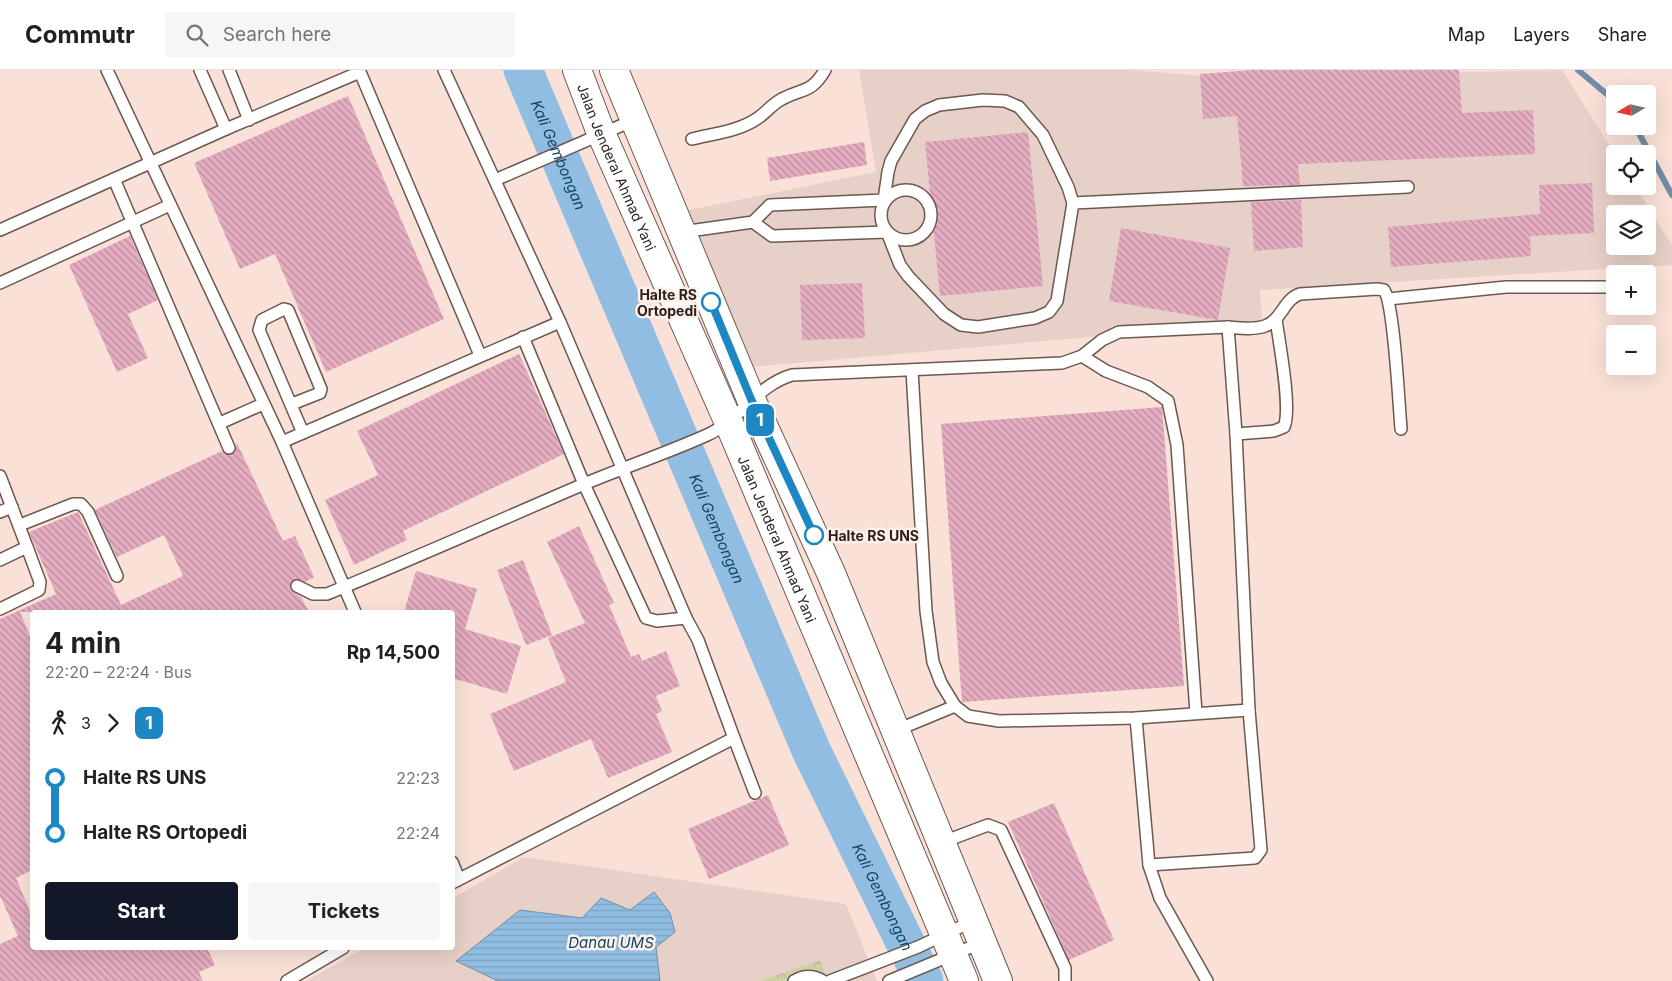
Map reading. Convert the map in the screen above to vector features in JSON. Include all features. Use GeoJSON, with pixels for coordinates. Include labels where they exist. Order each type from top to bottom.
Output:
{"type":"FeatureCollection","features":[{"type":"Feature","properties":{"kind":"highway","name":"Jalan Jenderal Ahmad Yani"},"geometry":{"type":"LineString","coordinates":[[577,70],[718,429],[799,588],[964,981]]}},
{"type":"Feature","properties":{"kind":"highway"},"geometry":{"type":"LineString","coordinates":[[614,70],[751,399],[831,573],[897,730],[998,981]]}},
{"type":"Feature","properties":{"kind":"highway"},"geometry":{"type":"LineString","coordinates":[[799,588],[831,573]]}},
{"type":"Feature","properties":{"kind":"lane"},"geometry":{"type":"LineString","coordinates":[[107,70],[282,442],[353,610]]}},
{"type":"Feature","properties":{"kind":"lane"},"geometry":{"type":"LineString","coordinates":[[200,70],[226,129]]}},
{"type":"Feature","properties":{"kind":"lane"},"geometry":{"type":"LineString","coordinates":[[229,70],[250,120]]}},
{"type":"Feature","properties":{"kind":"lane"},"geometry":{"type":"LineString","coordinates":[[444,70],[560,322],[686,618],[698,640],[755,793]]}},
{"type":"Feature","properties":{"kind":"lane"},"geometry":{"type":"LineString","coordinates":[[692,139],[747,124],[759,118],[776,102],[787,96],[805,91],[819,81],[825,70]]}},
{"type":"Feature","properties":{"kind":"lane"},"geometry":{"type":"LineString","coordinates":[[0,230],[361,71],[480,355]]}},
{"type":"Feature","properties":{"kind":"lane"},"geometry":{"type":"LineString","coordinates":[[983,100],[1005,101],[1019,107],[1043,135],[1068,187],[1073,203],[1057,301],[1049,312],[1042,316],[997,325],[978,327],[961,325],[944,314],[900,265],[881,222],[880,211],[884,200],[891,161],[915,119],[925,110],[939,105],[983,100]]}},
{"type":"Feature","properties":{"kind":"lane"},"geometry":{"type":"LineString","coordinates":[[495,180],[634,120]]}},
{"type":"Feature","properties":{"kind":"lane"},"geometry":{"type":"LineString","coordinates":[[114,179],[220,423],[228,448]]}},
{"type":"Feature","properties":{"kind":"lane"},"geometry":{"type":"LineString","coordinates":[[1073,203],[1408,188]]}},
{"type":"Feature","properties":{"kind":"lane"},"geometry":{"type":"LineString","coordinates":[[682,232],[753,222],[770,205],[884,200],[893,192],[904,189],[915,191],[924,197],[930,207],[931,218],[927,229],[918,237],[908,240],[896,239],[887,232],[772,236],[753,222]]}},
{"type":"Feature","properties":{"kind":"lane"},"geometry":{"type":"LineString","coordinates":[[0,283],[170,205]]}},
{"type":"Feature","properties":{"kind":"lane"},"geometry":{"type":"LineString","coordinates":[[1388,299],[1506,287],[1606,288]]}},
{"type":"Feature","properties":{"kind":"lane"},"geometry":{"type":"LineString","coordinates":[[297,586],[320,595],[344,587],[718,429],[751,399],[781,378],[792,375],[1062,363],[1082,356],[1102,340],[1119,332],[1264,327],[1276,319],[1291,299],[1300,294],[1384,290],[1388,299],[1401,429]]}},
{"type":"Feature","properties":{"kind":"lane"},"geometry":{"type":"LineString","coordinates":[[292,404],[320,393],[321,389],[288,310],[284,309],[262,320],[259,330],[303,433]]}},
{"type":"Feature","properties":{"kind":"lane"},"geometry":{"type":"LineString","coordinates":[[1236,434],[1274,431],[1284,427],[1286,423],[1287,406],[1276,319]]}},
{"type":"Feature","properties":{"kind":"lane"},"geometry":{"type":"LineString","coordinates":[[282,442],[560,322]]}},
{"type":"Feature","properties":{"kind":"lane"},"geometry":{"type":"LineString","coordinates":[[1149,865],[1255,858],[1260,854],[1262,844],[1249,710],[1236,434],[1228,327]]}},
{"type":"Feature","properties":{"kind":"lane"},"geometry":{"type":"LineString","coordinates":[[523,337],[584,484],[646,618],[657,622],[686,618]]}},
{"type":"Feature","properties":{"kind":"lane"},"geometry":{"type":"LineString","coordinates":[[1082,356],[1106,371],[1148,387],[1168,401],[1177,445],[1196,713]]}},
{"type":"Feature","properties":{"kind":"lane"},"geometry":{"type":"LineString","coordinates":[[912,370],[926,611],[933,662],[941,683],[955,706],[968,716],[999,722],[1136,718],[1249,710]]}},
{"type":"Feature","properties":{"kind":"lane"},"geometry":{"type":"LineString","coordinates":[[220,423],[263,404]]}},
{"type":"Feature","properties":{"kind":"lane"},"geometry":{"type":"LineString","coordinates":[[0,476],[40,582],[39,590],[0,609]]}},
{"type":"Feature","properties":{"kind":"lane"},"geometry":{"type":"LineString","coordinates":[[20,525],[73,504],[82,504],[88,512],[116,576]]}},
{"type":"Feature","properties":{"kind":"lane"},"geometry":{"type":"LineString","coordinates":[[0,512],[12,507]]}},
{"type":"Feature","properties":{"kind":"lane"},"geometry":{"type":"LineString","coordinates":[[0,560],[27,547]]}},
{"type":"Feature","properties":{"kind":"lane"},"geometry":{"type":"LineString","coordinates":[[897,730],[955,706]]}},
{"type":"Feature","properties":{"kind":"lane"},"geometry":{"type":"LineString","coordinates":[[1136,718],[1149,865],[1160,898],[1207,981]]}},
{"type":"Feature","properties":{"kind":"lane"},"geometry":{"type":"LineString","coordinates":[[456,881],[734,738]]}},
{"type":"Feature","properties":{"kind":"lane"},"geometry":{"type":"LineString","coordinates":[[942,842],[988,825],[1001,830],[1065,968],[1066,981]]}},
{"type":"Feature","properties":{"kind":"lane"},"geometry":{"type":"LineString","coordinates":[[889,981],[924,967],[950,945],[979,931]]}},
{"type":"Feature","properties":{"kind":"lane"},"geometry":{"type":"LineString","coordinates":[[830,981],[918,947],[950,945],[979,931]]}},
{"type":"Feature","properties":{"kind":"lane"},"geometry":{"type":"LineString","coordinates":[[287,981],[340,950]]}},
{"type":"Feature","properties":{"kind":"lane"},"geometry":{"type":"LineString","coordinates":[[794,981],[805,976],[813,976],[823,981]]}},
{"type":"Feature","properties":{"kind":"shaded area"},"geometry":{"type":"Polygon","coordinates":[[[859,70],[1133,70],[1227,78],[1562,70],[1609,145],[1606,145],[1606,195],[1641,195],[1647,205],[1606,205],[1606,255],[1656,255],[1656,219],[1672,245],[1672,265],[1606,265],[1606,269],[1260,290],[1262,322],[750,367],[679,212],[876,172],[859,70]]]}},
{"type":"Feature","properties":{"kind":"shaded area"},"geometry":{"type":"Polygon","coordinates":[[[524,857],[846,904],[877,981],[306,981],[361,950],[455,950],[455,897],[524,857]]]}},
{"type":"Feature","properties":{"kind":"green space"},"geometry":{"type":"Polygon","coordinates":[[[820,960],[828,981],[760,981],[820,960]]]}},
{"type":"Feature","properties":{"kind":"water","name":"Danau UMS"},"geometry":{"type":"Polygon","coordinates":[[[654,892],[670,913],[675,932],[656,947],[660,981],[498,981],[456,961],[520,910],[582,918],[601,898],[630,910],[654,892]]]}},
{"type":"Feature","properties":{"kind":"building"},"geometry":{"type":"Polygon","coordinates":[[[1253,70],[1459,70],[1462,113],[1533,110],[1535,154],[1298,164],[1300,185],[1243,186],[1237,116],[1203,119],[1200,74],[1253,70]]]}},
{"type":"Feature","properties":{"kind":"building"},"geometry":{"type":"Polygon","coordinates":[[[348,96],[444,319],[326,372],[275,254],[240,269],[194,163],[348,96]]]}},
{"type":"Feature","properties":{"kind":"building"},"geometry":{"type":"Polygon","coordinates":[[[1028,132],[1043,286],[940,296],[925,142],[1028,132]]]}},
{"type":"Feature","properties":{"kind":"building"},"geometry":{"type":"Polygon","coordinates":[[[864,142],[867,165],[770,181],[767,158],[864,142]]]}},
{"type":"Feature","properties":{"kind":"building"},"geometry":{"type":"Polygon","coordinates":[[[1592,183],[1594,233],[1530,236],[1531,256],[1391,267],[1388,227],[1540,214],[1539,185],[1592,183]]]}},
{"type":"Feature","properties":{"kind":"building"},"geometry":{"type":"Polygon","coordinates":[[[1301,200],[1303,247],[1254,251],[1251,202],[1301,200]]]}},
{"type":"Feature","properties":{"kind":"building"},"geometry":{"type":"Polygon","coordinates":[[[1121,228],[1230,248],[1218,320],[1109,301],[1121,228]]]}},
{"type":"Feature","properties":{"kind":"building"},"geometry":{"type":"Polygon","coordinates":[[[130,236],[158,300],[128,314],[148,358],[117,372],[69,265],[130,236]]]}},
{"type":"Feature","properties":{"kind":"building"},"geometry":{"type":"Polygon","coordinates":[[[862,283],[865,338],[802,340],[800,285],[862,283]]]}},
{"type":"Feature","properties":{"kind":"building"},"geometry":{"type":"Polygon","coordinates":[[[519,354],[564,454],[403,531],[407,540],[354,565],[325,500],[378,475],[357,431],[519,354]]]}},
{"type":"Feature","properties":{"kind":"building"},"geometry":{"type":"Polygon","coordinates":[[[1162,407],[1184,686],[962,702],[941,424],[1162,407]]]}},
{"type":"Feature","properties":{"kind":"building"},"geometry":{"type":"Polygon","coordinates":[[[237,443],[283,541],[295,536],[314,577],[305,582],[293,580],[290,586],[291,590],[301,597],[308,610],[30,610],[30,612],[20,612],[30,636],[30,871],[16,878],[30,911],[30,950],[208,950],[215,965],[199,972],[203,981],[0,981],[0,944],[18,936],[0,896],[0,619],[56,594],[29,532],[78,512],[121,605],[183,576],[164,535],[117,557],[95,510],[222,451],[232,455],[237,443]]]}},
{"type":"Feature","properties":{"kind":"building"},"geometry":{"type":"Polygon","coordinates":[[[579,526],[614,603],[609,605],[631,657],[639,654],[642,661],[666,651],[680,686],[656,696],[662,711],[656,714],[672,752],[608,778],[591,739],[514,771],[490,714],[566,682],[548,638],[585,623],[547,542],[579,526]]]}},
{"type":"Feature","properties":{"kind":"building"},"geometry":{"type":"Polygon","coordinates":[[[523,560],[552,635],[526,645],[497,570],[523,560]]]}},
{"type":"Feature","properties":{"kind":"building"},"geometry":{"type":"Polygon","coordinates":[[[416,571],[477,589],[465,629],[521,646],[507,694],[455,679],[455,610],[405,610],[416,571]]]}},
{"type":"Feature","properties":{"kind":"building"},"geometry":{"type":"Polygon","coordinates":[[[768,795],[789,845],[709,879],[688,829],[768,795]]]}},
{"type":"Feature","properties":{"kind":"building"},"geometry":{"type":"Polygon","coordinates":[[[1054,803],[1114,940],[1069,960],[1008,822],[1054,803]]]}},
{"type":"Feature","properties":{"kind":"waterway","name":"Kali Gembongan"},"geometry":{"type":"LineString","coordinates":[[523,70],[811,750],[924,981]]}},
{"type":"Feature","properties":{"kind":"waterway"},"geometry":{"type":"LineString","coordinates":[[1578,70],[1606,93]]}},
{"type":"Feature","properties":{"kind":"waterway"},"geometry":{"type":"LineString","coordinates":[[1640,135],[1672,195]]}},
{"type":"Feature","properties":{"kind":"bus line","name":"1"},"geometry":{"type":"LineString","coordinates":[[711,302],[751,399],[814,535]]}},
{"type":"Feature","properties":{"kind":"place","name":"Halte RS Ortopedi"},"geometry":{"type":"Point","coordinates":[711,302]}},
{"type":"Feature","properties":{"kind":"place","name":"Halte RS UNS"},"geometry":{"type":"Point","coordinates":[814,535]}}]}
